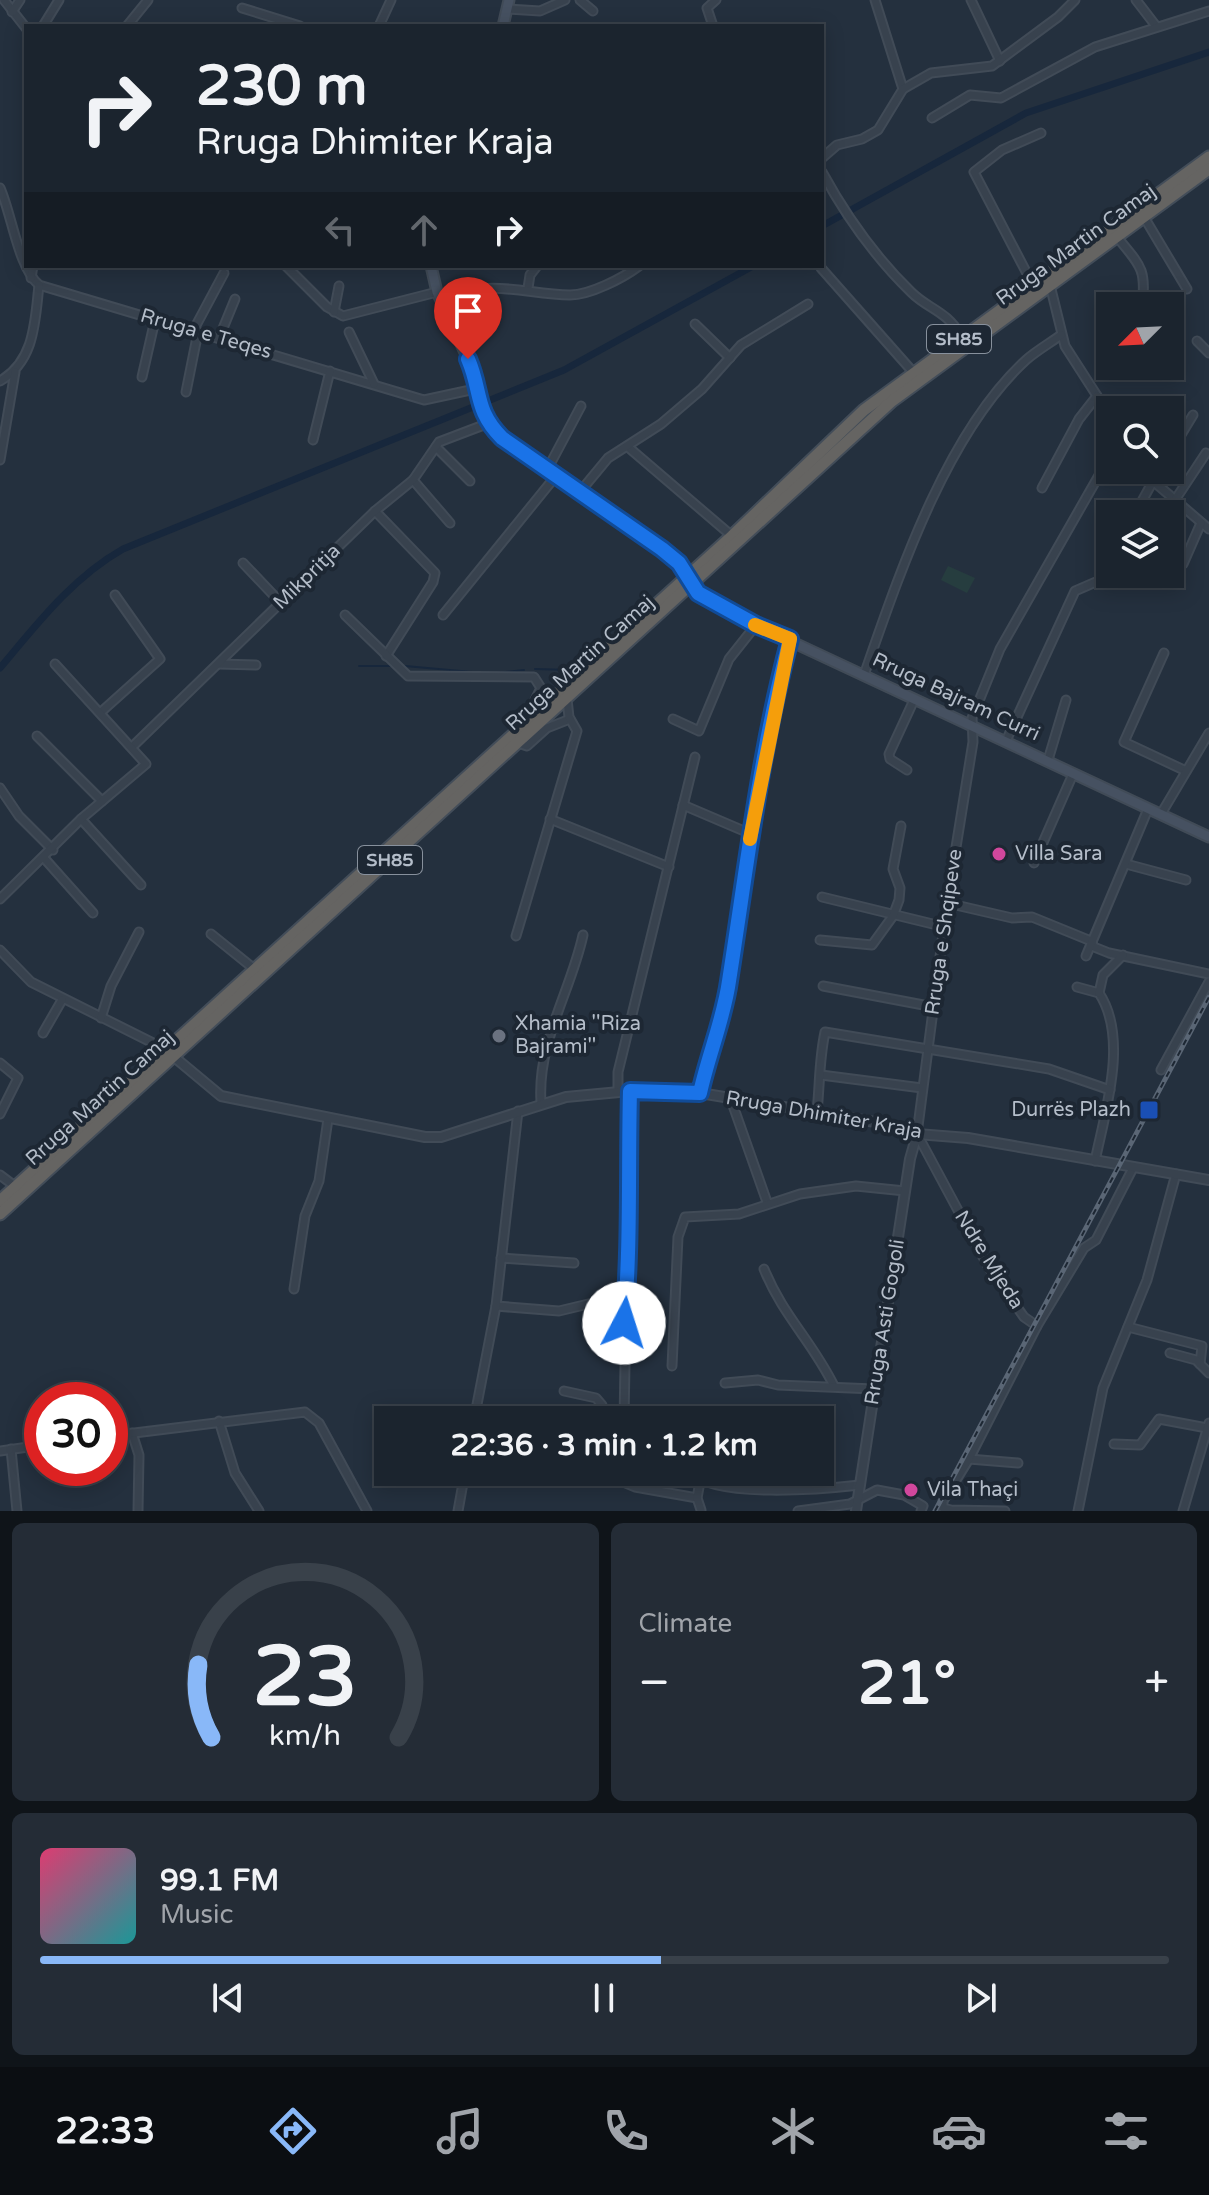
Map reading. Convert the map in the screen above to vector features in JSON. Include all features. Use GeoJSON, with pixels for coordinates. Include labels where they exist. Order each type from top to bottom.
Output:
{"type":"FeatureCollection","features":[{"type":"Feature","properties":{"kind":"highway","name":"Rruga Martin Camaj"},"geometry":{"type":"LineString","coordinates":[[0,1201],[567,699],[847,425],[913,372],[1209,157]]}},
{"type":"Feature","properties":{"kind":"highway","name":"Rruga Martin Camaj"},"geometry":{"type":"LineString","coordinates":[[0,1214],[253,968],[535,714],[892,401],[1209,169]]}},
{"type":"Feature","properties":{"kind":"main road"},"geometry":{"type":"LineString","coordinates":[[503,24],[508,4]]}},
{"type":"Feature","properties":{"kind":"main road"},"geometry":{"type":"LineString","coordinates":[[432,268],[439,296],[473,370],[476,394],[487,419]]}},
{"type":"Feature","properties":{"kind":"main road","name":"Rruga Bajram Curri"},"geometry":{"type":"LineString","coordinates":[[487,419],[511,446],[662,549],[700,595],[974,730],[1048,760],[1209,837]]}},
{"type":"Feature","properties":{"kind":"street"},"geometry":{"type":"LineString","coordinates":[[4,0],[24,26]]}},
{"type":"Feature","properties":{"kind":"street"},"geometry":{"type":"LineString","coordinates":[[12,12],[20,0]]}},
{"type":"Feature","properties":{"kind":"street"},"geometry":{"type":"LineString","coordinates":[[44,24],[59,0]]}},
{"type":"Feature","properties":{"kind":"street"},"geometry":{"type":"LineString","coordinates":[[129,24],[148,0]]}},
{"type":"Feature","properties":{"kind":"street"},"geometry":{"type":"LineString","coordinates":[[252,9],[258,0]]}},
{"type":"Feature","properties":{"kind":"street"},"geometry":{"type":"LineString","coordinates":[[380,24],[391,0]]}},
{"type":"Feature","properties":{"kind":"street"},"geometry":{"type":"LineString","coordinates":[[508,4],[540,11],[565,0]]}},
{"type":"Feature","properties":{"kind":"street"},"geometry":{"type":"LineString","coordinates":[[580,0],[593,11]]}},
{"type":"Feature","properties":{"kind":"street"},"geometry":{"type":"LineString","coordinates":[[712,24],[707,8],[716,0]]}},
{"type":"Feature","properties":{"kind":"street"},"geometry":{"type":"LineString","coordinates":[[875,0],[903,89]]}},
{"type":"Feature","properties":{"kind":"street"},"geometry":{"type":"LineString","coordinates":[[971,0],[1000,61]]}},
{"type":"Feature","properties":{"kind":"street"},"geometry":{"type":"LineString","coordinates":[[824,156],[837,145],[862,139],[878,130],[903,89],[931,73],[963,68],[984,69],[1000,61],[1058,17],[1074,0]]}},
{"type":"Feature","properties":{"kind":"street"},"geometry":{"type":"LineString","coordinates":[[1136,0],[1156,26]]}},
{"type":"Feature","properties":{"kind":"street"},"geometry":{"type":"LineString","coordinates":[[242,8],[294,24]]}},
{"type":"Feature","properties":{"kind":"street"},"geometry":{"type":"LineString","coordinates":[[932,118],[970,95],[1001,98],[1095,47],[1209,11]]}},
{"type":"Feature","properties":{"kind":"street"},"geometry":{"type":"LineString","coordinates":[[1033,285],[974,172],[975,167],[1002,150],[1041,133]]}},
{"type":"Feature","properties":{"kind":"street"},"geometry":{"type":"LineString","coordinates":[[824,176],[847,218],[909,290],[944,314],[962,337]]}},
{"type":"Feature","properties":{"kind":"street","name":"Rruga e Teqes"},"geometry":{"type":"LineString","coordinates":[[0,188],[24,258]]}},
{"type":"Feature","properties":{"kind":"street"},"geometry":{"type":"LineString","coordinates":[[1144,217],[1187,289]]}},
{"type":"Feature","properties":{"kind":"street"},"geometry":{"type":"LineString","coordinates":[[1117,237],[1142,267],[1144,292]]}},
{"type":"Feature","properties":{"kind":"street","name":"Rruga e Teqes"},"geometry":{"type":"LineString","coordinates":[[28,268],[31,278],[39,285],[430,400],[476,394]]}},
{"type":"Feature","properties":{"kind":"street"},"geometry":{"type":"LineString","coordinates":[[31,278],[33,268]]}},
{"type":"Feature","properties":{"kind":"street"},"geometry":{"type":"LineString","coordinates":[[288,268],[334,312],[352,315],[472,289],[528,288],[581,294],[635,268]]}},
{"type":"Feature","properties":{"kind":"street"},"geometry":{"type":"LineString","coordinates":[[528,288],[530,275],[535,268]]}},
{"type":"Feature","properties":{"kind":"street"},"geometry":{"type":"LineString","coordinates":[[821,268],[913,372]]}},
{"type":"Feature","properties":{"kind":"street"},"geometry":{"type":"LineString","coordinates":[[186,392],[195,332],[224,273]]}},
{"type":"Feature","properties":{"kind":"street"},"geometry":{"type":"LineString","coordinates":[[0,460],[15,372],[33,335],[39,285]]}},
{"type":"Feature","properties":{"kind":"street"},"geometry":{"type":"LineString","coordinates":[[1050,285],[1061,335],[1097,396]]}},
{"type":"Feature","properties":{"kind":"street"},"geometry":{"type":"LineString","coordinates":[[334,312],[339,286]]}},
{"type":"Feature","properties":{"kind":"street"},"geometry":{"type":"LineString","coordinates":[[219,338],[235,299]]}},
{"type":"Feature","properties":{"kind":"street"},"geometry":{"type":"LineString","coordinates":[[579,493],[608,458],[628,447],[702,389],[741,345],[808,304]]}},
{"type":"Feature","properties":{"kind":"street"},"geometry":{"type":"LineString","coordinates":[[142,377],[155,320]]}},
{"type":"Feature","properties":{"kind":"street"},"geometry":{"type":"LineString","coordinates":[[695,324],[730,358]]}},
{"type":"Feature","properties":{"kind":"street"},"geometry":{"type":"LineString","coordinates":[[349,332],[374,384]]}},
{"type":"Feature","properties":{"kind":"street"},"geometry":{"type":"LineString","coordinates":[[864,675],[929,506],[963,443],[999,390],[1026,360],[1061,335]]}},
{"type":"Feature","properties":{"kind":"street"},"geometry":{"type":"LineString","coordinates":[[1197,341],[1209,353]]}},
{"type":"Feature","properties":{"kind":"street"},"geometry":{"type":"LineString","coordinates":[[313,440],[330,371]]}},
{"type":"Feature","properties":{"kind":"street"},"geometry":{"type":"LineString","coordinates":[[0,381],[15,372]]}},
{"type":"Feature","properties":{"kind":"street"},"geometry":{"type":"LineString","coordinates":[[1042,488],[1079,419],[1096,397]]}},
{"type":"Feature","properties":{"kind":"street"},"geometry":{"type":"LineString","coordinates":[[443,615],[551,474],[581,406]]}},
{"type":"Feature","properties":{"kind":"street"},"geometry":{"type":"LineString","coordinates":[[1184,430],[1193,415]]}},
{"type":"Feature","properties":{"kind":"street","name":"Mikpritja"},"geometry":{"type":"LineString","coordinates":[[132,747],[375,511],[413,480],[443,439],[487,419]]}},
{"type":"Feature","properties":{"kind":"street"},"geometry":{"type":"LineString","coordinates":[[436,447],[470,481]]}},
{"type":"Feature","properties":{"kind":"street"},"geometry":{"type":"LineString","coordinates":[[628,447],[732,536]]}},
{"type":"Feature","properties":{"kind":"street"},"geometry":{"type":"LineString","coordinates":[[1156,484],[1175,500],[1206,453]]}},
{"type":"Feature","properties":{"kind":"street","name":"Rruga e Shqipeve"},"geometry":{"type":"LineString","coordinates":[[917,1134],[947,903],[974,730],[972,718],[1000,649],[1039,586],[1096,476]]}},
{"type":"Feature","properties":{"kind":"street"},"geometry":{"type":"LineString","coordinates":[[413,480],[450,523]]}},
{"type":"Feature","properties":{"kind":"street"},"geometry":{"type":"LineString","coordinates":[[1184,508],[1209,529]]}},
{"type":"Feature","properties":{"kind":"street"},"geometry":{"type":"LineString","coordinates":[[375,511],[435,573],[433,582],[386,656]]}},
{"type":"Feature","properties":{"kind":"street"},"geometry":{"type":"LineString","coordinates":[[1184,562],[1201,523]]}},
{"type":"Feature","properties":{"kind":"street"},"geometry":{"type":"LineString","coordinates":[[243,563],[281,603]]}},
{"type":"Feature","properties":{"kind":"street"},"geometry":{"type":"LineString","coordinates":[[1006,741],[1075,591],[1096,582]]}},
{"type":"Feature","properties":{"kind":"street"},"geometry":{"type":"LineString","coordinates":[[101,712],[160,659],[154,646],[115,595]]}},
{"type":"Feature","properties":{"kind":"street"},"geometry":{"type":"LineString","coordinates":[[345,615],[412,677],[534,677],[541,688],[534,702],[535,714]]}},
{"type":"Feature","properties":{"kind":"street"},"geometry":{"type":"LineString","coordinates":[[673,719],[699,731],[729,659],[756,625]]}},
{"type":"Feature","properties":{"kind":"street"},"geometry":{"type":"LineString","coordinates":[[700,1093],[709,1048],[727,997],[751,834],[790,639]]}},
{"type":"Feature","properties":{"kind":"street"},"geometry":{"type":"LineString","coordinates":[[1164,653],[1124,742],[1186,771]]}},
{"type":"Feature","properties":{"kind":"street"},"geometry":{"type":"LineString","coordinates":[[0,899],[81,819],[146,764],[55,664]]}},
{"type":"Feature","properties":{"kind":"street"},"geometry":{"type":"LineString","coordinates":[[219,664],[256,665]]}},
{"type":"Feature","properties":{"kind":"street"},"geometry":{"type":"LineString","coordinates":[[516,936],[577,731],[570,719],[567,699]]}},
{"type":"Feature","properties":{"kind":"street"},"geometry":{"type":"LineString","coordinates":[[907,770],[894,763],[889,754],[914,700]]}},
{"type":"Feature","properties":{"kind":"street"},"geometry":{"type":"LineString","coordinates":[[1048,760],[1066,700]]}},
{"type":"Feature","properties":{"kind":"street"},"geometry":{"type":"LineString","coordinates":[[518,743],[527,746],[547,728],[570,719]]}},
{"type":"Feature","properties":{"kind":"street"},"geometry":{"type":"LineString","coordinates":[[1161,814],[1209,733]]}},
{"type":"Feature","properties":{"kind":"street"},"geometry":{"type":"LineString","coordinates":[[37,736],[102,801]]}},
{"type":"Feature","properties":{"kind":"street"},"geometry":{"type":"LineString","coordinates":[[618,1092],[618,1072],[695,757]]}},
{"type":"Feature","properties":{"kind":"street"},"geometry":{"type":"LineString","coordinates":[[1034,863],[1073,774]]}},
{"type":"Feature","properties":{"kind":"street"},"geometry":{"type":"LineString","coordinates":[[0,788],[19,816],[53,850]]}},
{"type":"Feature","properties":{"kind":"street"},"geometry":{"type":"LineString","coordinates":[[683,805],[751,834]]}},
{"type":"Feature","properties":{"kind":"street"},"geometry":{"type":"LineString","coordinates":[[1086,956],[1148,809]]}},
{"type":"Feature","properties":{"kind":"street"},"geometry":{"type":"LineString","coordinates":[[81,819],[141,885]]}},
{"type":"Feature","properties":{"kind":"street"},"geometry":{"type":"LineString","coordinates":[[550,819],[669,867]]}},
{"type":"Feature","properties":{"kind":"street"},"geometry":{"type":"LineString","coordinates":[[820,940],[872,945],[893,916],[900,888],[893,869],[901,826]]}},
{"type":"Feature","properties":{"kind":"street"},"geometry":{"type":"LineString","coordinates":[[44,858],[93,913]]}},
{"type":"Feature","properties":{"kind":"street"},"geometry":{"type":"LineString","coordinates":[[1126,864],[1186,880]]}},
{"type":"Feature","properties":{"kind":"street"},"geometry":{"type":"LineString","coordinates":[[822,897],[945,927]]}},
{"type":"Feature","properties":{"kind":"street"},"geometry":{"type":"LineString","coordinates":[[947,903],[1012,918],[1032,917],[1091,941],[1094,947],[1209,974]]}},
{"type":"Feature","properties":{"kind":"street"},"geometry":{"type":"LineString","coordinates":[[101,1018],[111,986],[139,932]]}},
{"type":"Feature","properties":{"kind":"street"},"geometry":{"type":"LineString","coordinates":[[211,934],[253,968]]}},
{"type":"Feature","properties":{"kind":"street"},"geometry":{"type":"LineString","coordinates":[[541,1102],[540,1083],[545,1053],[559,1005],[576,970],[583,935]]}},
{"type":"Feature","properties":{"kind":"street","name":"Rruga Dhimiter Kraja"},"geometry":{"type":"LineString","coordinates":[[0,950],[31,982],[169,1053],[221,1096],[328,1119],[425,1137],[441,1137],[541,1102],[630,1091],[700,1093],[817,1112],[917,1134],[968,1138],[1209,1180]]}},
{"type":"Feature","properties":{"kind":"street"},"geometry":{"type":"LineString","coordinates":[[1095,1161],[1115,1073],[1112,1028],[1099,993],[1103,975],[1123,955]]}},
{"type":"Feature","properties":{"kind":"street"},"geometry":{"type":"LineString","coordinates":[[1161,1070],[1209,982]]}},
{"type":"Feature","properties":{"kind":"street"},"geometry":{"type":"LineString","coordinates":[[823,986],[934,1007]]}},
{"type":"Feature","properties":{"kind":"street"},"geometry":{"type":"LineString","coordinates":[[1077,987],[1099,993]]}},
{"type":"Feature","properties":{"kind":"street"},"geometry":{"type":"LineString","coordinates":[[43,1033],[62,1000]]}},
{"type":"Feature","properties":{"kind":"street"},"geometry":{"type":"LineString","coordinates":[[817,1112],[821,1075],[817,1068],[825,1032],[1049,1069],[1110,1090]]}},
{"type":"Feature","properties":{"kind":"street"},"geometry":{"type":"LineString","coordinates":[[0,1063],[18,1078],[0,1114]]}},
{"type":"Feature","properties":{"kind":"street"},"geometry":{"type":"LineString","coordinates":[[821,1075],[922,1088]]}},
{"type":"Feature","properties":{"kind":"street"},"geometry":{"type":"LineString","coordinates":[[624,1406],[630,1091]]}},
{"type":"Feature","properties":{"kind":"street"},"geometry":{"type":"LineString","coordinates":[[730,1097],[767,1202]]}},
{"type":"Feature","properties":{"kind":"street"},"geometry":{"type":"LineString","coordinates":[[477,1406],[496,1306],[518,1111]]}},
{"type":"Feature","properties":{"kind":"street"},"geometry":{"type":"LineString","coordinates":[[294,1289],[305,1216],[319,1181],[328,1119]]}},
{"type":"Feature","properties":{"kind":"street","name":"Rruga Asti Gogoli"},"geometry":{"type":"LineString","coordinates":[[857,1507],[905,1191],[917,1134]]}},
{"type":"Feature","properties":{"kind":"street","name":"Ndre Mjeda"},"geometry":{"type":"LineString","coordinates":[[917,1134],[989,1268],[1024,1317],[1037,1326],[969,1459],[945,1497],[943,1508],[982,1511]]}},
{"type":"Feature","properties":{"kind":"street"},"geometry":{"type":"LineString","coordinates":[[1037,1326],[1084,1248],[1096,1240],[1133,1168]]}},
{"type":"Feature","properties":{"kind":"street"},"geometry":{"type":"LineString","coordinates":[[1078,1511],[1098,1405],[1147,1280],[1176,1174]]}},
{"type":"Feature","properties":{"kind":"street"},"geometry":{"type":"LineString","coordinates":[[0,1175],[16,1187]]}},
{"type":"Feature","properties":{"kind":"street"},"geometry":{"type":"LineString","coordinates":[[672,1366],[681,1222],[691,1215],[752,1211],[767,1202],[856,1186],[905,1191]]}},
{"type":"Feature","properties":{"kind":"street"},"geometry":{"type":"LineString","coordinates":[[501,1258],[574,1263]]}},
{"type":"Feature","properties":{"kind":"street"},"geometry":{"type":"LineString","coordinates":[[764,1269],[778,1303],[818,1354],[834,1386]]}},
{"type":"Feature","properties":{"kind":"street"},"geometry":{"type":"LineString","coordinates":[[496,1306],[559,1311],[626,1295]]}},
{"type":"Feature","properties":{"kind":"street"},"geometry":{"type":"LineString","coordinates":[[1128,1327],[1202,1346],[1200,1364]]}},
{"type":"Feature","properties":{"kind":"street"},"geometry":{"type":"LineString","coordinates":[[1170,1353],[1200,1364],[1209,1373]]}},
{"type":"Feature","properties":{"kind":"street"},"geometry":{"type":"LineString","coordinates":[[725,1383],[758,1380],[778,1385],[874,1389]]}},
{"type":"Feature","properties":{"kind":"street"},"geometry":{"type":"LineString","coordinates":[[564,1391],[596,1398],[602,1406]]}},
{"type":"Feature","properties":{"kind":"street"},"geometry":{"type":"LineString","coordinates":[[128,1434],[219,1421],[305,1412],[313,1414],[367,1511]]}},
{"type":"Feature","properties":{"kind":"street"},"geometry":{"type":"LineString","coordinates":[[1114,1444],[1140,1445],[1155,1421],[1164,1417],[1208,1425],[1183,1511]]}},
{"type":"Feature","properties":{"kind":"street"},"geometry":{"type":"LineString","coordinates":[[219,1421],[235,1473],[259,1511]]}},
{"type":"Feature","properties":{"kind":"street"},"geometry":{"type":"LineString","coordinates":[[132,1433],[139,1455],[138,1511]]}},
{"type":"Feature","properties":{"kind":"street"},"geometry":{"type":"LineString","coordinates":[[0,1451],[24,1447]]}},
{"type":"Feature","properties":{"kind":"street"},"geometry":{"type":"LineString","coordinates":[[11,1449],[17,1511]]}},
{"type":"Feature","properties":{"kind":"street"},"geometry":{"type":"LineString","coordinates":[[1200,1458],[1209,1460]]}},
{"type":"Feature","properties":{"kind":"street"},"geometry":{"type":"LineString","coordinates":[[969,1459],[1018,1463]]}},
{"type":"Feature","properties":{"kind":"street"},"geometry":{"type":"LineString","coordinates":[[746,1486],[780,1489],[860,1485]]}},
{"type":"Feature","properties":{"kind":"street"},"geometry":{"type":"LineString","coordinates":[[458,1511],[462,1486]]}},
{"type":"Feature","properties":{"kind":"street"},"geometry":{"type":"LineString","coordinates":[[633,1486],[697,1498]]}},
{"type":"Feature","properties":{"kind":"street"},"geometry":{"type":"LineString","coordinates":[[699,1486],[697,1498],[701,1510]]}},
{"type":"Feature","properties":{"kind":"street"},"geometry":{"type":"LineString","coordinates":[[798,1511],[857,1507],[866,1493],[885,1490],[916,1501],[923,1506],[921,1511]]}},
{"type":"Feature","properties":{"kind":"street"},"geometry":{"type":"LineString","coordinates":[[982,1511],[1005,1511]]}},
{"type":"Feature","properties":{"kind":"green space"},"geometry":{"type":"Polygon","coordinates":[[[948,566],[975,578],[967,593],[941,580],[948,566]]]}},
{"type":"Feature","properties":{"kind":"waterway"},"geometry":{"type":"LineString","coordinates":[[824,225],[1026,113],[1209,52]]}},
{"type":"Feature","properties":{"kind":"waterway"},"geometry":{"type":"LineString","coordinates":[[0,668],[71,588],[123,549],[564,370],[749,268]]}},
{"type":"Feature","properties":{"kind":"waterway"},"geometry":{"type":"LineString","coordinates":[[359,666],[392,666]]}},
{"type":"Feature","properties":{"kind":"waterway"},"geometry":{"type":"LineString","coordinates":[[405,666],[483,673]]}},
{"type":"Feature","properties":{"kind":"waterway"},"geometry":{"type":"LineString","coordinates":[[535,669],[571,670]]}},
{"type":"Feature","properties":{"kind":"waterway"},"geometry":{"type":"LineString","coordinates":[[498,673],[524,670]]}},
{"type":"Feature","properties":{"kind":"railway"},"geometry":{"type":"LineString","coordinates":[[935,1511],[1209,997]]}},
{"type":"Feature","properties":{"kind":"slow traffic"},"geometry":{"type":"LineString","coordinates":[[750,839],[790,639],[755,625]]}},
{"type":"Feature","properties":{"kind":"place","name":"Villa Sara"},"geometry":{"type":"Point","coordinates":[999,854]}},
{"type":"Feature","properties":{"kind":"place","name":"Xhamia ''Riza Bajrami''"},"geometry":{"type":"Point","coordinates":[499,1036]}},
{"type":"Feature","properties":{"kind":"place","name":"Durrës Plazh"},"geometry":{"type":"Point","coordinates":[1149,1110]}},
{"type":"Feature","properties":{"kind":"place","name":"Vila Thaçi"},"geometry":{"type":"Point","coordinates":[911,1490]}},
{"type":"Feature","properties":{"kind":"route"},"geometry":{"type":"LineString","coordinates":[[468,359],[477,398],[489,423],[511,446],[662,549],[679,563],[698,593],[756,625],[790,639],[751,834],[727,997],[709,1048],[700,1093],[630,1091],[626,1209],[629,1271],[624,1323]]}}]}
